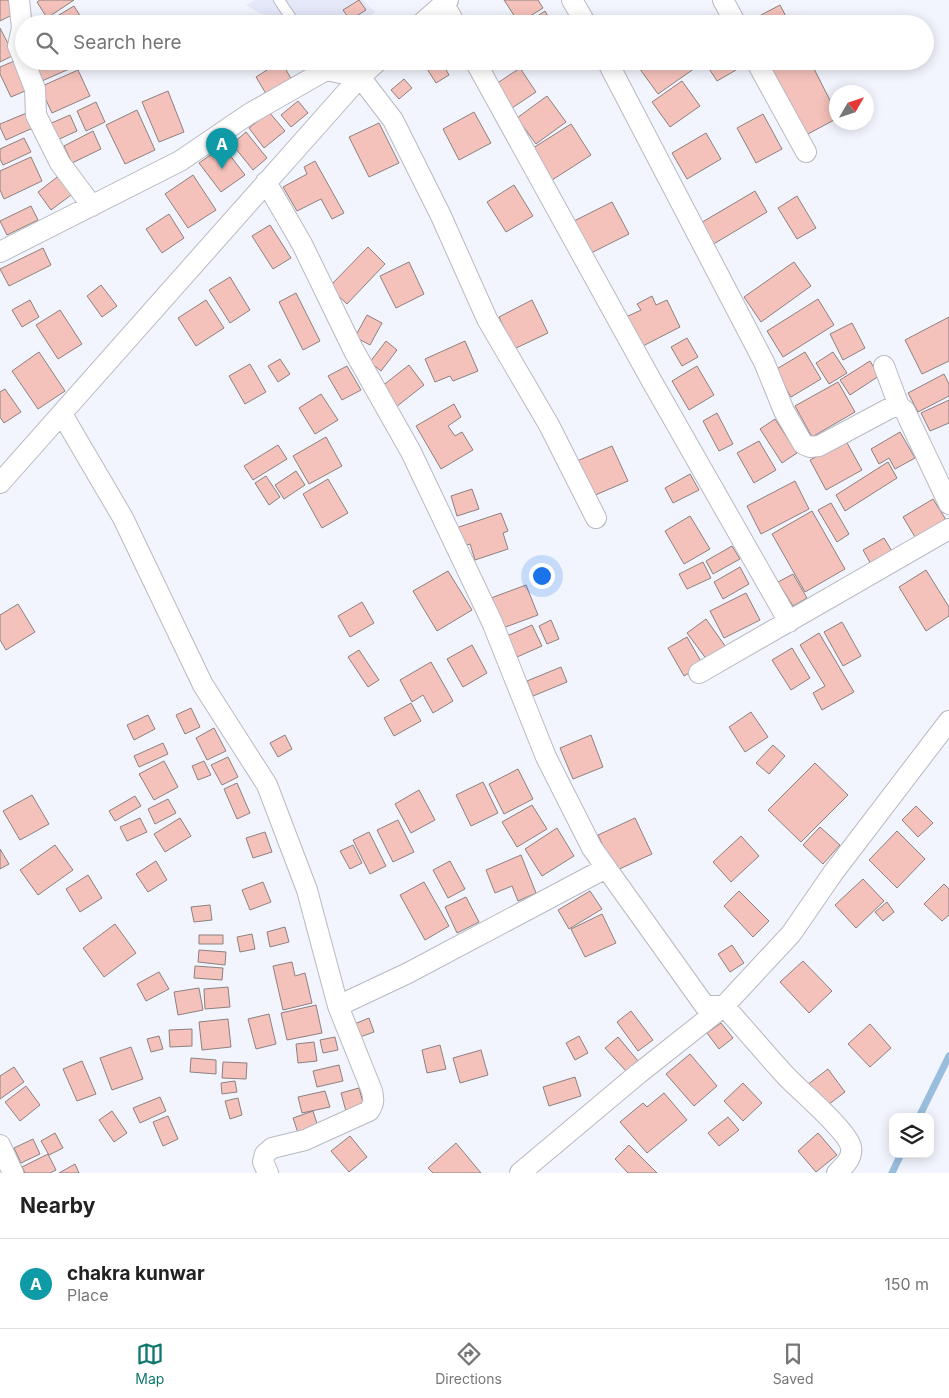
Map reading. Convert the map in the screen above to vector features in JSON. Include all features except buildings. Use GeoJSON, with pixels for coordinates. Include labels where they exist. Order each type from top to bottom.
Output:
{"type":"FeatureCollection","features":[{"type":"Feature","properties":{"kind":"street"},"geometry":{"type":"LineString","coordinates":[[19,0],[21,15]]}},
{"type":"Feature","properties":{"kind":"street"},"geometry":{"type":"LineString","coordinates":[[572,0],[581,15]]}},
{"type":"Feature","properties":{"kind":"street"},"geometry":{"type":"LineString","coordinates":[[723,0],[731,15]]}},
{"type":"Feature","properties":{"kind":"street"},"geometry":{"type":"LineString","coordinates":[[431,15],[446,2],[451,15]]}},
{"type":"Feature","properties":{"kind":"street"},"geometry":{"type":"LineString","coordinates":[[28,70],[35,89],[36,115],[60,163],[92,206]]}},
{"type":"Feature","properties":{"kind":"street"},"geometry":{"type":"LineString","coordinates":[[0,252],[180,160],[317,70]]}},
{"type":"Feature","properties":{"kind":"street"},"geometry":{"type":"LineString","coordinates":[[336,70],[360,77],[393,120],[441,216],[487,319],[549,425],[596,518]]}},
{"type":"Feature","properties":{"kind":"street"},"geometry":{"type":"LineString","coordinates":[[0,483],[266,182],[368,70]]}},
{"type":"Feature","properties":{"kind":"street"},"geometry":{"type":"LineString","coordinates":[[480,70],[650,378],[789,622]]}},
{"type":"Feature","properties":{"kind":"street"},"geometry":{"type":"LineString","coordinates":[[612,70],[764,362],[784,410],[803,444],[810,447],[820,446],[892,407],[899,406]]}},
{"type":"Feature","properties":{"kind":"street"},"geometry":{"type":"LineString","coordinates":[[761,70],[806,152]]}},
{"type":"Feature","properties":{"kind":"street"},"geometry":{"type":"LineString","coordinates":[[266,182],[302,244],[354,351],[411,452],[492,622],[546,757],[592,848],[705,1006],[724,1006],[786,1076],[848,1139],[851,1154],[837,1173]]}},
{"type":"Feature","properties":{"kind":"street"},"geometry":{"type":"LineString","coordinates":[[884,366],[899,406],[905,411],[949,504]]}},
{"type":"Feature","properties":{"kind":"street"},"geometry":{"type":"LineString","coordinates":[[62,414],[123,518],[204,685],[267,785],[307,890],[338,1006],[372,1091],[374,1100],[373,1106],[369,1111],[305,1140],[272,1148],[265,1154],[263,1162],[268,1173]]}},
{"type":"Feature","properties":{"kind":"street"},"geometry":{"type":"LineString","coordinates":[[699,673],[949,529]]}},
{"type":"Feature","properties":{"kind":"street"},"geometry":{"type":"LineString","coordinates":[[520,1173],[638,1074],[724,1006],[791,934],[833,873],[949,721]]}},
{"type":"Feature","properties":{"kind":"street"},"geometry":{"type":"LineString","coordinates":[[338,1006],[408,974],[606,868]]}},
{"type":"Feature","properties":{"kind":"street"},"geometry":{"type":"LineString","coordinates":[[0,1145],[13,1173]]}},
{"type":"Feature","properties":{"kind":"lane"},"geometry":{"type":"LineString","coordinates":[[280,0],[289,15]]}},
{"type":"Feature","properties":{"kind":"shaded area"},"geometry":{"type":"Polygon","coordinates":[[[255,0],[362,0],[375,12],[372,15],[263,15],[246,5],[255,0]]]}},
{"type":"Feature","properties":{"kind":"waterway"},"geometry":{"type":"LineString","coordinates":[[921,1113],[949,1056]]}},
{"type":"Feature","properties":{"kind":"waterway"},"geometry":{"type":"LineString","coordinates":[[892,1173],[899,1158]]}},
{"type":"Feature","properties":{"kind":"place","name":"chakra kunwar"},"geometry":{"type":"Point","coordinates":[222,169]}}]}
